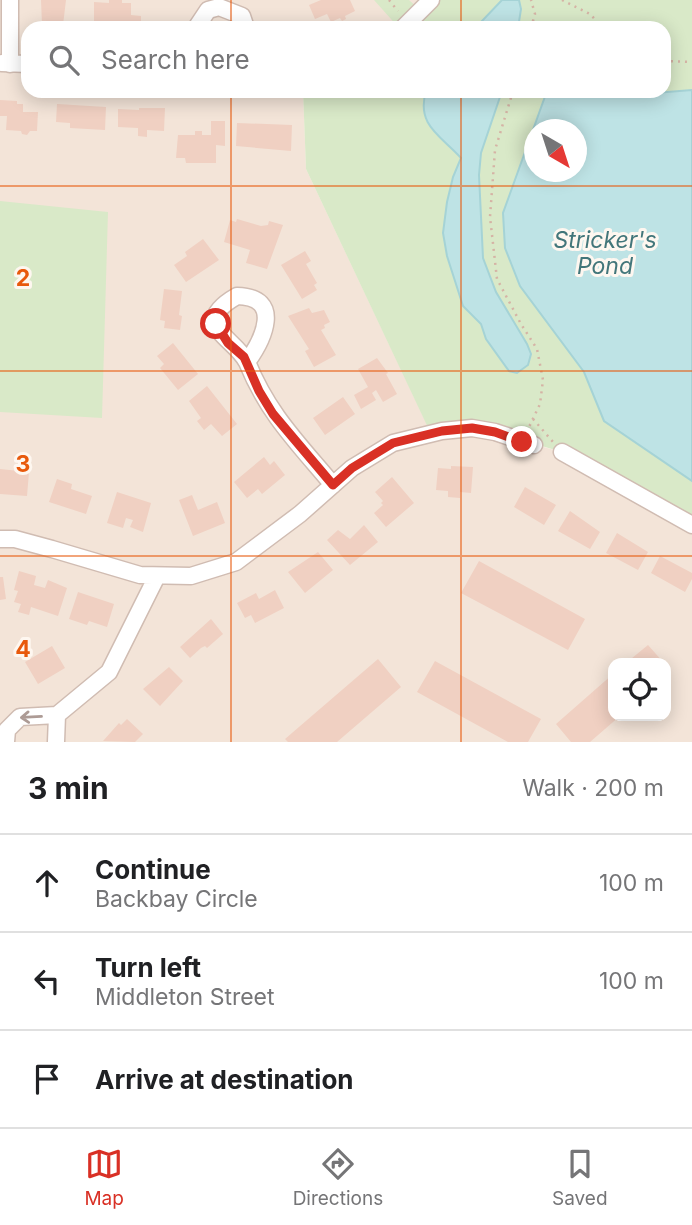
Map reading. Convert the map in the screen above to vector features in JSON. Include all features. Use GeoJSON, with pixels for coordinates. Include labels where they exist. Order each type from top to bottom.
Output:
{"type":"FeatureCollection","features":[{"type":"Feature","properties":{"kind":"street"},"geometry":{"type":"LineString","coordinates":[[5,63],[10,0]]}},
{"type":"Feature","properties":{"kind":"street"},"geometry":{"type":"LineString","coordinates":[[410,21],[432,0]]}},
{"type":"Feature","properties":{"kind":"street"},"geometry":{"type":"LineString","coordinates":[[200,21],[208,10],[219,6],[242,16],[244,21]]}},
{"type":"Feature","properties":{"kind":"street"},"geometry":{"type":"LineString","coordinates":[[247,362],[259,391],[273,414],[333,485]]}},
{"type":"Feature","properties":{"kind":"street"},"geometry":{"type":"LineString","coordinates":[[0,540],[15,539],[140,575],[191,576],[236,562],[300,514],[352,468],[393,443],[442,431],[472,428],[528,443]]}},
{"type":"Feature","properties":{"kind":"street"},"geometry":{"type":"LineString","coordinates":[[562,452],[692,525]]}},
{"type":"Feature","properties":{"kind":"street"},"geometry":{"type":"LineString","coordinates":[[6,742],[7,730],[20,717],[57,715],[109,672],[157,576]]}},
{"type":"Feature","properties":{"kind":"street"},"geometry":{"type":"LineString","coordinates":[[56,742],[57,715]]}},
{"type":"Feature","properties":{"kind":"path"},"geometry":{"type":"LineString","coordinates":[[531,0],[535,13],[533,21]]}},
{"type":"Feature","properties":{"kind":"path"},"geometry":{"type":"LineString","coordinates":[[562,0],[590,14],[596,21]]}},
{"type":"Feature","properties":{"kind":"path"},"geometry":{"type":"LineString","coordinates":[[671,61],[692,62]]}},
{"type":"Feature","properties":{"kind":"path"},"geometry":{"type":"LineString","coordinates":[[511,98],[495,150],[490,217],[497,279],[537,349],[543,380],[540,404],[533,419],[528,443]]}},
{"type":"Feature","properties":{"kind":"path"},"geometry":{"type":"LineString","coordinates":[[533,419],[562,452]]}},
{"type":"Feature","properties":{"kind":"shaded area"},"geometry":{"type":"Polygon","coordinates":[[[0,0],[431,0],[410,21],[21,21],[21,98],[303,98],[306,169],[431,433],[472,428],[562,452],[692,525],[692,742],[0,742],[0,0]]]}},
{"type":"Feature","properties":{"kind":"green space"},"geometry":{"type":"Polygon","coordinates":[[[374,0],[409,0],[421,11],[431,0],[692,0],[692,525],[562,452],[495,432],[431,434],[306,169],[303,98],[671,98],[671,21],[393,21],[374,0]]]}},
{"type":"Feature","properties":{"kind":"green space"},"geometry":{"type":"Polygon","coordinates":[[[0,201],[108,212],[102,418],[0,412],[0,201]]]}},
{"type":"Feature","properties":{"kind":"water"},"geometry":{"type":"Polygon","coordinates":[[[502,0],[519,0],[519,21],[482,21],[502,0]]]}},
{"type":"Feature","properties":{"kind":"water","name":"Stricker's Pond"},"geometry":{"type":"Polygon","coordinates":[[[692,90],[692,481],[604,421],[584,372],[520,286],[505,248],[503,213],[524,155],[524,182],[587,182],[587,119],[537,119],[544,98],[671,98],[671,92],[692,90]]]}},
{"type":"Feature","properties":{"kind":"water"},"geometry":{"type":"Polygon","coordinates":[[[425,98],[500,98],[481,153],[479,175],[483,258],[496,292],[531,354],[528,365],[517,373],[509,371],[486,339],[481,324],[463,306],[447,256],[443,233],[453,177],[461,158],[432,129],[424,113],[425,98]]]}},
{"type":"Feature","properties":{"kind":"building"},"geometry":{"type":"Polygon","coordinates":[[[41,0],[66,0],[63,21],[42,21],[41,0]]]}},
{"type":"Feature","properties":{"kind":"building"},"geometry":{"type":"Polygon","coordinates":[[[109,0],[122,0],[122,3],[131,3],[131,15],[141,16],[141,21],[94,21],[94,2],[109,3],[109,0]]]}},
{"type":"Feature","properties":{"kind":"building"},"geometry":{"type":"Polygon","coordinates":[[[321,0],[350,0],[355,11],[345,16],[346,19],[342,21],[340,18],[330,21],[327,14],[315,19],[309,5],[321,0]]]}},
{"type":"Feature","properties":{"kind":"building"},"geometry":{"type":"Polygon","coordinates":[[[0,100],[23,104],[23,112],[38,112],[37,131],[30,131],[27,135],[21,131],[6,130],[7,116],[0,116],[0,100]]]}},
{"type":"Feature","properties":{"kind":"building"},"geometry":{"type":"Polygon","coordinates":[[[57,104],[106,107],[105,130],[70,128],[70,123],[56,122],[57,104]]]}},
{"type":"Feature","properties":{"kind":"building"},"geometry":{"type":"Polygon","coordinates":[[[165,108],[164,131],[147,130],[147,137],[138,136],[138,128],[118,127],[118,109],[165,108]]]}},
{"type":"Feature","properties":{"kind":"building"},"geometry":{"type":"Polygon","coordinates":[[[211,121],[225,121],[225,146],[216,145],[216,163],[186,163],[185,158],[176,158],[178,135],[195,135],[195,131],[202,131],[202,135],[211,135],[211,121]]]}},
{"type":"Feature","properties":{"kind":"building"},"geometry":{"type":"Polygon","coordinates":[[[237,123],[292,125],[291,151],[236,146],[237,123]]]}},
{"type":"Feature","properties":{"kind":"building"},"geometry":{"type":"Polygon","coordinates":[[[237,219],[261,226],[268,225],[269,221],[283,225],[267,269],[246,263],[250,250],[224,242],[230,220],[236,222],[237,219]]]}},
{"type":"Feature","properties":{"kind":"building"},"geometry":{"type":"Polygon","coordinates":[[[203,239],[219,260],[186,282],[174,265],[187,256],[185,252],[203,239]]]}},
{"type":"Feature","properties":{"kind":"building"},"geometry":{"type":"Polygon","coordinates":[[[305,251],[311,261],[306,264],[317,283],[314,285],[317,290],[302,299],[281,265],[305,251]]]}},
{"type":"Feature","properties":{"kind":"building"},"geometry":{"type":"Polygon","coordinates":[[[164,289],[182,291],[180,330],[164,328],[165,321],[160,320],[164,289]]]}},
{"type":"Feature","properties":{"kind":"building"},"geometry":{"type":"Polygon","coordinates":[[[309,308],[312,313],[324,310],[330,322],[321,330],[336,355],[314,367],[305,351],[309,349],[288,316],[309,308]]]}},
{"type":"Feature","properties":{"kind":"building"},"geometry":{"type":"Polygon","coordinates":[[[173,343],[198,374],[178,390],[160,368],[164,364],[157,356],[173,343]]]}},
{"type":"Feature","properties":{"kind":"building"},"geometry":{"type":"Polygon","coordinates":[[[377,358],[388,373],[386,374],[397,394],[383,402],[376,390],[372,393],[376,400],[361,409],[354,395],[368,387],[358,369],[377,358]]]}},
{"type":"Feature","properties":{"kind":"building"},"geometry":{"type":"Polygon","coordinates":[[[207,386],[237,424],[222,436],[211,424],[204,430],[197,421],[201,418],[189,401],[207,386]]]}},
{"type":"Feature","properties":{"kind":"building"},"geometry":{"type":"Polygon","coordinates":[[[343,397],[355,414],[325,435],[313,418],[343,397]]]}},
{"type":"Feature","properties":{"kind":"building"},"geometry":{"type":"Polygon","coordinates":[[[264,457],[270,465],[274,461],[285,475],[262,494],[258,489],[247,498],[234,482],[264,457]]]}},
{"type":"Feature","properties":{"kind":"building"},"geometry":{"type":"Polygon","coordinates":[[[451,466],[473,467],[471,493],[460,492],[460,498],[448,497],[448,491],[436,490],[438,468],[451,469],[451,466]]]}},
{"type":"Feature","properties":{"kind":"building"},"geometry":{"type":"Polygon","coordinates":[[[0,469],[29,472],[27,496],[0,494],[0,469]]]}},
{"type":"Feature","properties":{"kind":"building"},"geometry":{"type":"Polygon","coordinates":[[[392,477],[414,503],[386,527],[374,513],[383,505],[375,492],[392,477]]]}},
{"type":"Feature","properties":{"kind":"building"},"geometry":{"type":"Polygon","coordinates":[[[57,479],[72,484],[71,489],[92,496],[86,514],[49,502],[57,479]]]}},
{"type":"Feature","properties":{"kind":"building"},"geometry":{"type":"Polygon","coordinates":[[[525,487],[556,505],[544,525],[514,507],[525,487]]]}},
{"type":"Feature","properties":{"kind":"building"},"geometry":{"type":"Polygon","coordinates":[[[117,492],[151,503],[143,532],[130,527],[133,520],[126,518],[123,528],[107,523],[117,492]]]}},
{"type":"Feature","properties":{"kind":"building"},"geometry":{"type":"Polygon","coordinates":[[[192,495],[198,510],[217,502],[225,523],[193,536],[179,500],[192,495]]]}},
{"type":"Feature","properties":{"kind":"building"},"geometry":{"type":"Polygon","coordinates":[[[570,511],[600,532],[590,549],[558,531],[570,511]]]}},
{"type":"Feature","properties":{"kind":"building"},"geometry":{"type":"Polygon","coordinates":[[[364,525],[378,542],[350,565],[327,540],[338,530],[350,539],[364,525]]]}},
{"type":"Feature","properties":{"kind":"building"},"geometry":{"type":"Polygon","coordinates":[[[617,533],[648,552],[638,570],[606,553],[617,533]]]}},
{"type":"Feature","properties":{"kind":"building"},"geometry":{"type":"Polygon","coordinates":[[[318,552],[333,570],[305,593],[288,572],[318,552]]]}},
{"type":"Feature","properties":{"kind":"building"},"geometry":{"type":"Polygon","coordinates":[[[660,556],[692,573],[685,592],[651,573],[660,556]]]}},
{"type":"Feature","properties":{"kind":"building"},"geometry":{"type":"Polygon","coordinates":[[[479,561],[585,619],[568,650],[461,593],[479,561]]]}},
{"type":"Feature","properties":{"kind":"building"},"geometry":{"type":"Polygon","coordinates":[[[19,571],[36,576],[34,585],[45,588],[48,580],[67,588],[58,616],[31,607],[29,615],[18,612],[21,604],[14,602],[18,591],[14,590],[19,571]]]}},
{"type":"Feature","properties":{"kind":"building"},"geometry":{"type":"Polygon","coordinates":[[[0,577],[3,577],[6,599],[0,600],[0,577]]]}},
{"type":"Feature","properties":{"kind":"building"},"geometry":{"type":"Polygon","coordinates":[[[275,590],[284,608],[255,623],[251,615],[245,618],[237,603],[256,593],[259,599],[275,590]]]}},
{"type":"Feature","properties":{"kind":"building"},"geometry":{"type":"Polygon","coordinates":[[[78,592],[114,604],[107,627],[89,621],[87,625],[69,619],[78,592]]]}},
{"type":"Feature","properties":{"kind":"building"},"geometry":{"type":"Polygon","coordinates":[[[211,619],[223,634],[190,658],[180,647],[211,619]]]}},
{"type":"Feature","properties":{"kind":"building"},"geometry":{"type":"Polygon","coordinates":[[[648,645],[660,658],[632,658],[648,645]]]}},
{"type":"Feature","properties":{"kind":"building"},"geometry":{"type":"Polygon","coordinates":[[[52,646],[65,668],[38,684],[25,662],[52,646]]]}},
{"type":"Feature","properties":{"kind":"building"},"geometry":{"type":"Polygon","coordinates":[[[378,659],[401,687],[337,742],[288,742],[285,739],[378,659]]]}},
{"type":"Feature","properties":{"kind":"building"},"geometry":{"type":"Polygon","coordinates":[[[435,661],[541,719],[528,742],[508,742],[417,692],[435,661]]]}},
{"type":"Feature","properties":{"kind":"building"},"geometry":{"type":"Polygon","coordinates":[[[169,667],[183,681],[160,706],[143,689],[169,667]]]}},
{"type":"Feature","properties":{"kind":"building"},"geometry":{"type":"Polygon","coordinates":[[[608,678],[608,721],[614,721],[590,742],[571,742],[556,724],[608,678]]]}},
{"type":"Feature","properties":{"kind":"building"},"geometry":{"type":"Polygon","coordinates":[[[127,719],[143,734],[135,742],[103,741],[119,723],[121,725],[127,719]]]}},
{"type":"Feature","properties":{"kind":"route"},"geometry":{"type":"LineString","coordinates":[[216,324],[228,343],[244,357],[273,414],[333,485],[352,468],[393,443],[442,431],[472,428],[495,432],[522,442]]}}]}
